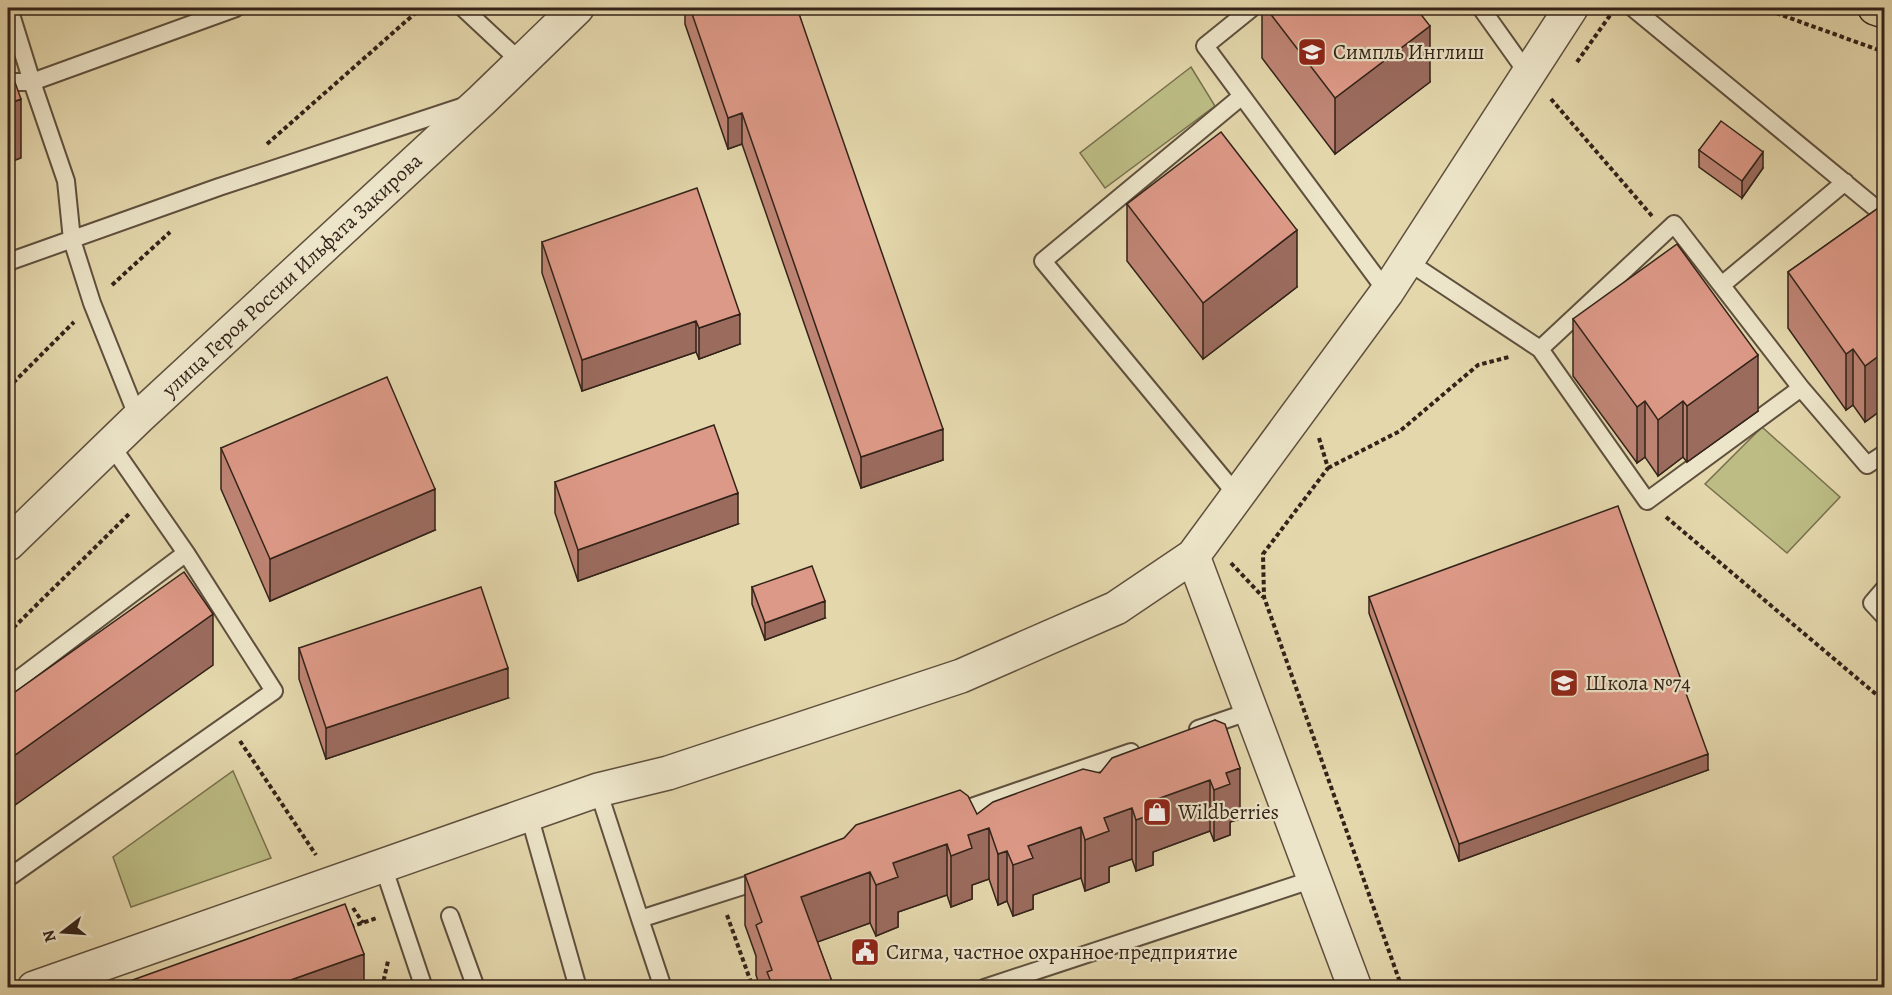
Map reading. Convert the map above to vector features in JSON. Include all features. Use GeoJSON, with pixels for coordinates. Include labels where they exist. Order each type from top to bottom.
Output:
{"type":"FeatureCollection","features":[{"type":"Feature","properties":{"kind":"main road"},"geometry":{"type":"LineString","coordinates":[[1875,8],[1884,11]]}},
{"type":"Feature","properties":{"kind":"street","name":"улица Героя России Ильфата Закирова"},"geometry":{"type":"LineString","coordinates":[[8,544],[138,418],[522,63],[577,8]]}},
{"type":"Feature","properties":{"kind":"street"},"geometry":{"type":"LineString","coordinates":[[34,987],[598,790],[668,773],[961,676],[1116,608],[1199,546],[1388,292],[1571,8]]}},
{"type":"Feature","properties":{"kind":"street"},"geometry":{"type":"LineString","coordinates":[[1199,546],[1251,711],[1355,987]]}},
{"type":"Feature","properties":{"kind":"lane"},"geometry":{"type":"LineString","coordinates":[[9,8],[66,181],[72,240],[92,303],[138,418]]}},
{"type":"Feature","properties":{"kind":"lane"},"geometry":{"type":"LineString","coordinates":[[8,82],[32,82],[236,8]]}},
{"type":"Feature","properties":{"kind":"lane"},"geometry":{"type":"LineString","coordinates":[[463,8],[522,63]]}},
{"type":"Feature","properties":{"kind":"lane"},"geometry":{"type":"LineString","coordinates":[[1252,8],[1205,46],[1388,292]]}},
{"type":"Feature","properties":{"kind":"lane"},"geometry":{"type":"LineString","coordinates":[[1481,8],[1528,74]]}},
{"type":"Feature","properties":{"kind":"lane"},"geometry":{"type":"LineString","coordinates":[[1633,8],[1884,215]]}},
{"type":"Feature","properties":{"kind":"lane"},"geometry":{"type":"LineString","coordinates":[[1236,494],[1043,261],[1242,96]]}},
{"type":"Feature","properties":{"kind":"lane"},"geometry":{"type":"LineString","coordinates":[[8,262],[219,187],[482,100]]}},
{"type":"Feature","properties":{"kind":"lane"},"geometry":{"type":"LineString","coordinates":[[1723,284],[1845,182]]}},
{"type":"Feature","properties":{"kind":"lane"},"geometry":{"type":"LineString","coordinates":[[1540,349],[1674,224],[1723,284],[1801,388],[1867,465],[1884,454]]}},
{"type":"Feature","properties":{"kind":"lane"},"geometry":{"type":"LineString","coordinates":[[1407,261],[1540,349],[1647,501],[1801,388]]}},
{"type":"Feature","properties":{"kind":"lane"},"geometry":{"type":"LineString","coordinates":[[8,878],[274,691],[186,553],[111,445]]}},
{"type":"Feature","properties":{"kind":"lane"},"geometry":{"type":"LineString","coordinates":[[8,687],[186,553]]}},
{"type":"Feature","properties":{"kind":"lane"},"geometry":{"type":"LineString","coordinates":[[1884,589],[1872,603],[1884,616]]}},
{"type":"Feature","properties":{"kind":"lane"},"geometry":{"type":"LineString","coordinates":[[1183,735],[1251,711]]}},
{"type":"Feature","properties":{"kind":"lane"},"geometry":{"type":"LineString","coordinates":[[934,820],[1149,746]]}},
{"type":"Feature","properties":{"kind":"lane"},"geometry":{"type":"LineString","coordinates":[[598,790],[663,987]]}},
{"type":"Feature","properties":{"kind":"lane"},"geometry":{"type":"LineString","coordinates":[[529,815],[578,987]]}},
{"type":"Feature","properties":{"kind":"lane"},"geometry":{"type":"LineString","coordinates":[[383,866],[400,910],[424,987]]}},
{"type":"Feature","properties":{"kind":"lane"},"geometry":{"type":"LineString","coordinates":[[640,919],[776,875]]}},
{"type":"Feature","properties":{"kind":"lane"},"geometry":{"type":"LineString","coordinates":[[984,987],[1314,879]]}},
{"type":"Feature","properties":{"kind":"lane"},"geometry":{"type":"LineString","coordinates":[[450,915],[476,987]]}},
{"type":"Feature","properties":{"kind":"path"},"geometry":{"type":"LineString","coordinates":[[1570,72],[1615,8]]}},
{"type":"Feature","properties":{"kind":"path"},"geometry":{"type":"LineString","coordinates":[[1762,8],[1884,52]]}},
{"type":"Feature","properties":{"kind":"path"},"geometry":{"type":"LineString","coordinates":[[1528,74],[1666,232]]}},
{"type":"Feature","properties":{"kind":"path"},"geometry":{"type":"LineString","coordinates":[[1544,109],[1558,90]]}},
{"type":"Feature","properties":{"kind":"path"},"geometry":{"type":"LineString","coordinates":[[1402,987],[1264,597],[1263,554],[1328,468],[1400,431],[1478,365],[1540,349]]}},
{"type":"Feature","properties":{"kind":"path"},"geometry":{"type":"LineString","coordinates":[[1318,436],[1328,468]]}},
{"type":"Feature","properties":{"kind":"path"},"geometry":{"type":"LineString","coordinates":[[8,633],[147,496]]}},
{"type":"Feature","properties":{"kind":"path"},"geometry":{"type":"LineString","coordinates":[[1647,501],[1884,701]]}},
{"type":"Feature","properties":{"kind":"path"},"geometry":{"type":"LineString","coordinates":[[1199,546],[1264,597]]}},
{"type":"Feature","properties":{"kind":"path"},"geometry":{"type":"LineString","coordinates":[[228,723],[363,923]]}},
{"type":"Feature","properties":{"kind":"path"},"geometry":{"type":"LineString","coordinates":[[720,894],[753,987]]}},
{"type":"Feature","properties":{"kind":"path"},"geometry":{"type":"LineString","coordinates":[[342,930],[400,910]]}},
{"type":"Feature","properties":{"kind":"green space"},"geometry":{"type":"Polygon","coordinates":[[[1191,67],[1215,106],[1105,188],[1080,153],[1191,67]]]}},
{"type":"Feature","properties":{"kind":"green space"},"geometry":{"type":"Polygon","coordinates":[[[1762,427],[1840,497],[1787,553],[1705,484],[1762,427]]]}},
{"type":"Feature","properties":{"kind":"green space"},"geometry":{"type":"Polygon","coordinates":[[[233,771],[271,858],[131,907],[113,857],[233,771]]]}},
{"type":"Feature","properties":{"kind":"building"},"geometry":{"type":"Polygon","coordinates":[[[690,8],[797,8],[943,429],[861,457],[742,113],[728,118],[690,8]]]}},
{"type":"Feature","properties":{"kind":"building"},"geometry":{"type":"Polygon","coordinates":[[[1266,8],[1416,8],[1430,26],[1335,98],[1266,8]]]}},
{"type":"Feature","properties":{"kind":"building"},"geometry":{"type":"Polygon","coordinates":[[[8,63],[21,99],[8,104],[8,63]]]}},
{"type":"Feature","properties":{"kind":"building"},"geometry":{"type":"Polygon","coordinates":[[[1721,121],[1763,152],[1742,181],[1699,150],[1721,121]]]}},
{"type":"Feature","properties":{"kind":"building"},"geometry":{"type":"Polygon","coordinates":[[[1221,132],[1297,230],[1203,303],[1127,204],[1221,132]]]}},
{"type":"Feature","properties":{"kind":"building"},"geometry":{"type":"Polygon","coordinates":[[[697,188],[740,314],[699,328],[696,321],[582,360],[542,242],[697,188]]]}},
{"type":"Feature","properties":{"kind":"building"},"geometry":{"type":"Polygon","coordinates":[[[1884,204],[1884,352],[1865,366],[1853,349],[1846,354],[1788,272],[1884,204]]]}},
{"type":"Feature","properties":{"kind":"building"},"geometry":{"type":"Polygon","coordinates":[[[1677,244],[1758,355],[1687,406],[1683,401],[1658,420],[1645,401],[1637,407],[1573,319],[1677,244]]]}},
{"type":"Feature","properties":{"kind":"building"},"geometry":{"type":"Polygon","coordinates":[[[387,377],[435,489],[270,559],[221,448],[387,377]]]}},
{"type":"Feature","properties":{"kind":"building"},"geometry":{"type":"Polygon","coordinates":[[[714,425],[738,493],[578,550],[555,482],[714,425]]]}},
{"type":"Feature","properties":{"kind":"building"},"geometry":{"type":"Polygon","coordinates":[[[1618,506],[1708,754],[1459,844],[1369,597],[1618,506]]]}},
{"type":"Feature","properties":{"kind":"building"},"geometry":{"type":"Polygon","coordinates":[[[812,566],[825,601],[765,623],[752,587],[812,566]]]}},
{"type":"Feature","properties":{"kind":"building"},"geometry":{"type":"Polygon","coordinates":[[[184,572],[213,614],[8,760],[8,697],[184,572]]]}},
{"type":"Feature","properties":{"kind":"building"},"geometry":{"type":"Polygon","coordinates":[[[481,587],[508,668],[326,728],[299,648],[481,587]]]}},
{"type":"Feature","properties":{"kind":"building"},"geometry":{"type":"Polygon","coordinates":[[[1215,720],[1225,724],[1240,768],[1226,773],[1230,784],[1214,790],[1210,780],[1149,802],[1153,814],[1136,820],[1132,808],[1104,818],[1109,831],[1085,840],[1081,827],[1028,846],[1033,858],[1013,865],[1007,851],[998,854],[989,828],[968,835],[972,848],[951,856],[947,844],[893,863],[898,877],[876,885],[870,872],[801,897],[834,987],[773,987],[767,972],[772,970],[756,925],[762,922],[745,875],[844,838],[856,825],[960,790],[968,796],[977,814],[993,802],[1083,769],[1100,773],[1112,758],[1215,720]]]}},
{"type":"Feature","properties":{"kind":"building"},"geometry":{"type":"Polygon","coordinates":[[[345,904],[364,954],[271,987],[113,987],[345,904]]]}},
{"type":"Feature","properties":{"kind":"place","name":"Симпль Инглиш"},"geometry":{"type":"Point","coordinates":[1312,52]}},
{"type":"Feature","properties":{"kind":"place","name":"Школа №74"},"geometry":{"type":"Point","coordinates":[1564,683]}},
{"type":"Feature","properties":{"kind":"place","name":"Wildberries"},"geometry":{"type":"Point","coordinates":[1157,812]}},
{"type":"Feature","properties":{"kind":"place","name":"Сигма, частное охранное предприятие"},"geometry":{"type":"Point","coordinates":[865,952]}}]}
